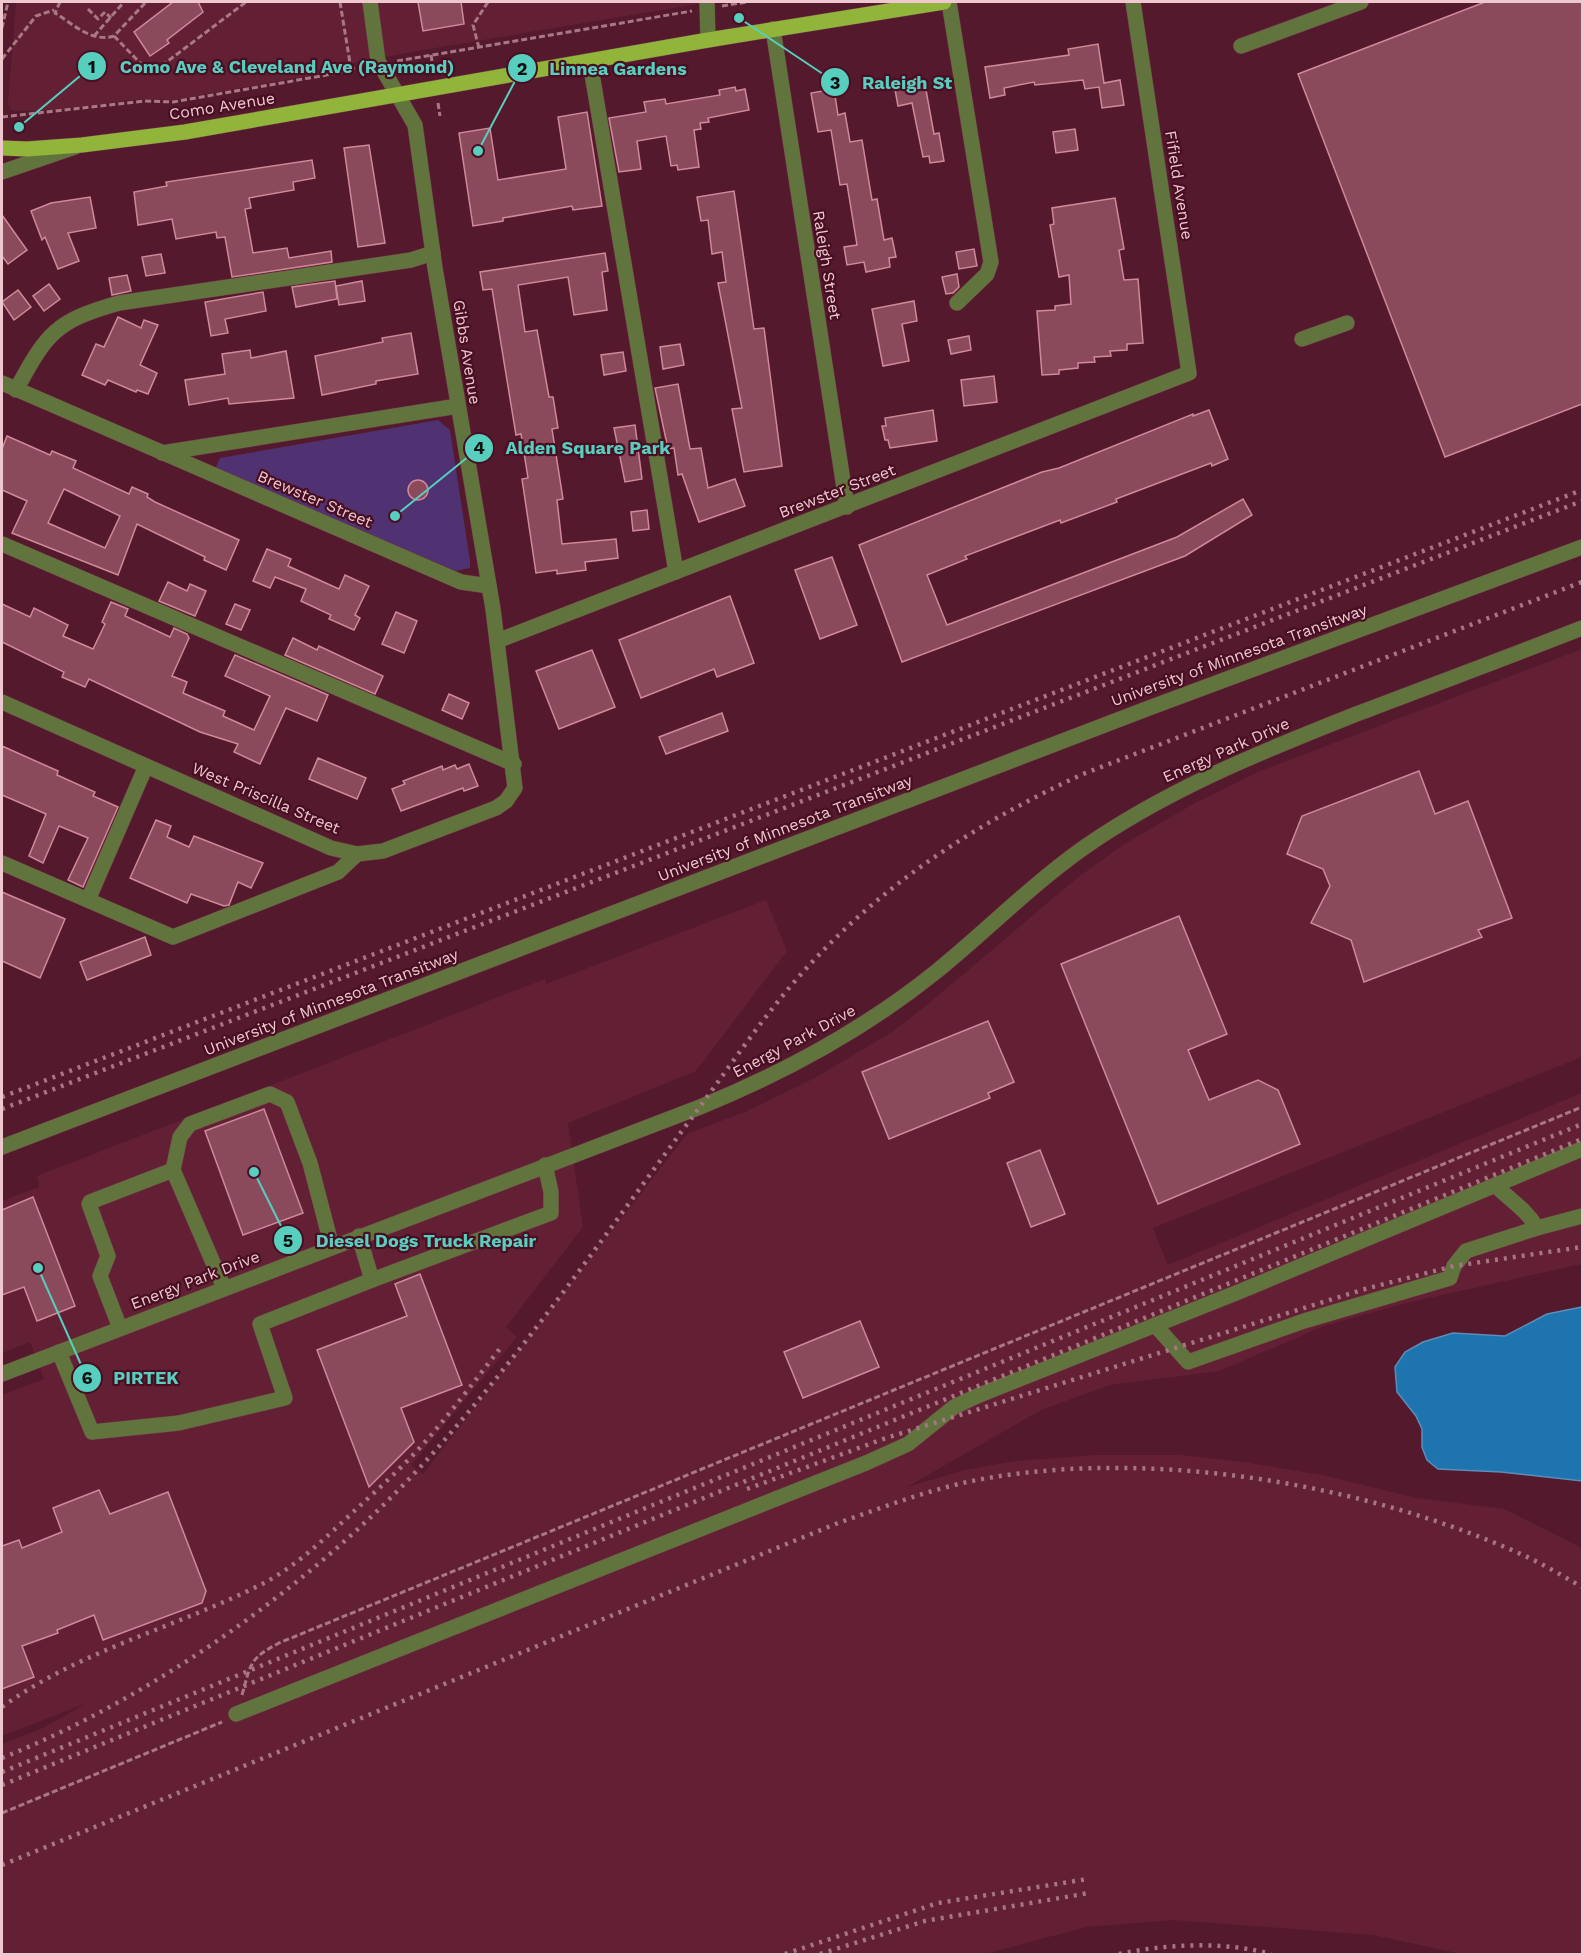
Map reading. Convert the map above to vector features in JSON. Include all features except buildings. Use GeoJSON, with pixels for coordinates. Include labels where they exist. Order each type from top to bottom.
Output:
{"type":"FeatureCollection","features":[{"type":"Feature","properties":{"kind":"main road","name":"Como Avenue"},"geometry":{"type":"LineString","coordinates":[[2,148],[27,149],[82,145],[185,132],[708,40],[944,2]]}},
{"type":"Feature","properties":{"kind":"street","name":"Gibbs Avenue"},"geometry":{"type":"LineString","coordinates":[[370,2],[378,62],[414,126],[489,586],[514,764],[515,788]]}},
{"type":"Feature","properties":{"kind":"street"},"geometry":{"type":"LineString","coordinates":[[707,2],[708,40]]}},
{"type":"Feature","properties":{"kind":"street"},"geometry":{"type":"LineString","coordinates":[[949,2],[991,262],[987,274],[957,303]]}},
{"type":"Feature","properties":{"kind":"street","name":"Fifield Avenue"},"geometry":{"type":"LineString","coordinates":[[1133,2],[1189,373]]}},
{"type":"Feature","properties":{"kind":"street"},"geometry":{"type":"LineString","coordinates":[[1241,46],[1361,2]]}},
{"type":"Feature","properties":{"kind":"street","name":"Raleigh Street"},"geometry":{"type":"LineString","coordinates":[[773,29],[847,507]]}},
{"type":"Feature","properties":{"kind":"street"},"geometry":{"type":"LineString","coordinates":[[590,62],[676,572]]}},
{"type":"Feature","properties":{"kind":"street"},"geometry":{"type":"LineString","coordinates":[[2,172],[82,145]]}},
{"type":"Feature","properties":{"kind":"street"},"geometry":{"type":"LineString","coordinates":[[16,390],[39,348],[59,326],[80,314],[119,303],[411,260],[433,253]]}},
{"type":"Feature","properties":{"kind":"street"},"geometry":{"type":"LineString","coordinates":[[1302,339],[1347,323]]}},
{"type":"Feature","properties":{"kind":"street","name":"Brewster Street"},"geometry":{"type":"LineString","coordinates":[[497,641],[1189,373]]}},
{"type":"Feature","properties":{"kind":"street","name":"Brewster Street"},"geometry":{"type":"LineString","coordinates":[[2,384],[461,582],[489,586]]}},
{"type":"Feature","properties":{"kind":"street"},"geometry":{"type":"LineString","coordinates":[[162,453],[458,406]]}},
{"type":"Feature","properties":{"kind":"street"},"geometry":{"type":"LineString","coordinates":[[2,543],[514,764]]}},
{"type":"Feature","properties":{"kind":"street","name":"University of Minnesota Transitway"},"geometry":{"type":"LineString","coordinates":[[2,1147],[1149,708],[1582,547]]}},
{"type":"Feature","properties":{"kind":"street","name":"Energy Park Drive"},"geometry":{"type":"LineString","coordinates":[[2,1374],[734,1093],[841,1039],[939,970],[1063,864],[1097,839],[1171,793],[1250,755],[1582,628]]}},
{"type":"Feature","properties":{"kind":"street","name":"West Priscilla Street"},"geometry":{"type":"LineString","coordinates":[[2,702],[331,848],[357,854],[383,851],[496,808],[506,801],[515,788]]}},
{"type":"Feature","properties":{"kind":"street"},"geometry":{"type":"LineString","coordinates":[[88,900],[146,766]]}},
{"type":"Feature","properties":{"kind":"street"},"geometry":{"type":"LineString","coordinates":[[2,863],[173,937],[338,872],[357,854]]}},
{"type":"Feature","properties":{"kind":"street"},"geometry":{"type":"LineString","coordinates":[[224,1288],[173,1170],[180,1137],[190,1124],[270,1094],[287,1102],[310,1164],[332,1247]]}},
{"type":"Feature","properties":{"kind":"street"},"geometry":{"type":"LineString","coordinates":[[237,1714],[866,1463],[908,1444],[954,1407],[977,1396],[1582,1149]]}},
{"type":"Feature","properties":{"kind":"street"},"geometry":{"type":"LineString","coordinates":[[59,1352],[92,1432],[190,1421],[285,1398],[260,1324],[551,1213],[551,1192],[545,1165]]}},
{"type":"Feature","properties":{"kind":"street"},"geometry":{"type":"LineString","coordinates":[[120,1328],[100,1276],[108,1256],[88,1204],[173,1170]]}},
{"type":"Feature","properties":{"kind":"street"},"geometry":{"type":"LineString","coordinates":[[1495,1185],[1515,1204],[1529,1212],[1538,1228]]}},
{"type":"Feature","properties":{"kind":"street"},"geometry":{"type":"LineString","coordinates":[[1155,1325],[1188,1362],[1304,1321],[1450,1278],[1454,1266],[1466,1251],[1582,1216]]}},
{"type":"Feature","properties":{"kind":"street"},"geometry":{"type":"LineString","coordinates":[[359,1236],[372,1280]]}},
{"type":"Feature","properties":{"kind":"path"},"geometry":{"type":"LineString","coordinates":[[2,28],[8,2]]}},
{"type":"Feature","properties":{"kind":"path"},"geometry":{"type":"LineString","coordinates":[[2,59],[36,16],[54,10],[60,2]]}},
{"type":"Feature","properties":{"kind":"path"},"geometry":{"type":"LineString","coordinates":[[94,36],[124,2]]}},
{"type":"Feature","properties":{"kind":"path"},"geometry":{"type":"LineString","coordinates":[[114,36],[146,2]]}},
{"type":"Feature","properties":{"kind":"path"},"geometry":{"type":"LineString","coordinates":[[54,10],[94,36],[114,36],[146,69],[156,70],[246,2]]}},
{"type":"Feature","properties":{"kind":"path"},"geometry":{"type":"LineString","coordinates":[[340,2],[351,69]]}},
{"type":"Feature","properties":{"kind":"path"},"geometry":{"type":"LineString","coordinates":[[478,48],[473,25],[488,2]]}},
{"type":"Feature","properties":{"kind":"path"},"geometry":{"type":"LineString","coordinates":[[88,9],[98,19],[105,12],[111,18]]}},
{"type":"Feature","properties":{"kind":"path"},"geometry":{"type":"LineString","coordinates":[[2,1813],[212,1728],[237,1714],[249,1671],[258,1654],[279,1643],[1582,1107]]}},
{"type":"Feature","properties":{"kind":"shaded area"},"geometry":{"type":"Polygon","coordinates":[[[16,2],[710,2],[417,51],[343,65],[335,71],[174,100],[139,99],[59,110],[16,111],[12,110],[8,104],[16,2]]]}},
{"type":"Feature","properties":{"kind":"shaded area"},"geometry":{"type":"Polygon","coordinates":[[[438,420],[450,430],[470,561],[470,568],[456,571],[219,471],[216,467],[220,458],[438,420]]]}},
{"type":"Feature","properties":{"kind":"shaded area"},"geometry":{"type":"Polygon","coordinates":[[[1582,649],[1582,1057],[1153,1228],[1168,1265],[1582,1093],[1582,1264],[1406,1303],[1324,1326],[1219,1371],[1110,1385],[1041,1410],[907,1487],[965,1470],[1016,1461],[1095,1455],[1182,1455],[1250,1463],[1327,1476],[1416,1498],[1504,1509],[1582,1548],[1582,1954],[1462,1954],[1373,1935],[1174,1920],[1086,1927],[985,1954],[2,1954],[2,1744],[43,1728],[87,1703],[2,1736],[2,1395],[44,1379],[30,1342],[2,1353],[2,1201],[39,1187],[37,1176],[545,979],[546,984],[766,900],[787,951],[696,1071],[568,1123],[583,1227],[506,1327],[517,1337],[411,1465],[423,1474],[687,1134],[747,1111],[813,1079],[892,1032],[1077,878],[1126,843],[1195,803],[1260,771],[1582,649]]]}},
{"type":"Feature","properties":{"kind":"water"},"geometry":{"type":"Polygon","coordinates":[[[1582,1307],[1582,1481],[1501,1472],[1438,1469],[1427,1460],[1422,1447],[1422,1429],[1416,1416],[1397,1392],[1395,1367],[1405,1352],[1423,1342],[1453,1333],[1505,1336],[1547,1314],[1582,1307]]]}},
{"type":"Feature","properties":{"kind":"railway"},"geometry":{"type":"LineString","coordinates":[[2,1097],[1582,490]]}},
{"type":"Feature","properties":{"kind":"railway"},"geometry":{"type":"LineString","coordinates":[[2,1109],[1582,501]]}},
{"type":"Feature","properties":{"kind":"railway"},"geometry":{"type":"LineString","coordinates":[[2,1758],[62,1732],[181,1665],[295,1583],[397,1492],[508,1364],[783,996],[844,930],[907,877],[974,831],[1083,774],[1582,582]]}},
{"type":"Feature","properties":{"kind":"railway"},"geometry":{"type":"LineString","coordinates":[[2,1772],[1582,1124]]}},
{"type":"Feature","properties":{"kind":"railway"},"geometry":{"type":"LineString","coordinates":[[2,1785],[1582,1139]]}},
{"type":"Feature","properties":{"kind":"railway"},"geometry":{"type":"LineString","coordinates":[[747,1489],[886,1438],[1365,1289],[1454,1266],[1582,1247]]}},
{"type":"Feature","properties":{"kind":"railway"},"geometry":{"type":"LineString","coordinates":[[2,1707],[32,1687],[94,1655],[224,1602],[269,1580],[294,1564],[417,1451],[502,1346]]}},
{"type":"Feature","properties":{"kind":"railway"},"geometry":{"type":"LineString","coordinates":[[2,1865],[838,1523],[935,1490],[994,1477],[1059,1470],[1126,1468],[1194,1471],[1332,1492],[1399,1509],[1463,1530],[1553,1570],[1582,1587]]}},
{"type":"Feature","properties":{"kind":"railway"},"geometry":{"type":"LineString","coordinates":[[785,1954],[938,1903],[1088,1879]]}},
{"type":"Feature","properties":{"kind":"railway"},"geometry":{"type":"LineString","coordinates":[[820,1954],[925,1921],[1089,1893]]}},
{"type":"Feature","properties":{"kind":"railway"},"geometry":{"type":"LineString","coordinates":[[1119,1954],[1195,1945],[1234,1947],[1271,1954]]}},
{"type":"Feature","properties":{"kind":"place","name":"Raleigh St"},"geometry":{"type":"Point","coordinates":[739,18]}},
{"type":"Feature","properties":{"kind":"place","name":"Como Ave & Cleveland Ave (Raymond)"},"geometry":{"type":"Point","coordinates":[19,127]}},
{"type":"Feature","properties":{"kind":"place","name":"Linnea Gardens"},"geometry":{"type":"Point","coordinates":[478,151]}},
{"type":"Feature","properties":{"kind":"place","name":"Alden Square Park"},"geometry":{"type":"Point","coordinates":[395,516]}},
{"type":"Feature","properties":{"kind":"place","name":"Diesel Dogs Truck Repair"},"geometry":{"type":"Point","coordinates":[254,1172]}},
{"type":"Feature","properties":{"kind":"place","name":"PIRTEK"},"geometry":{"type":"Point","coordinates":[38,1268]}}]}
